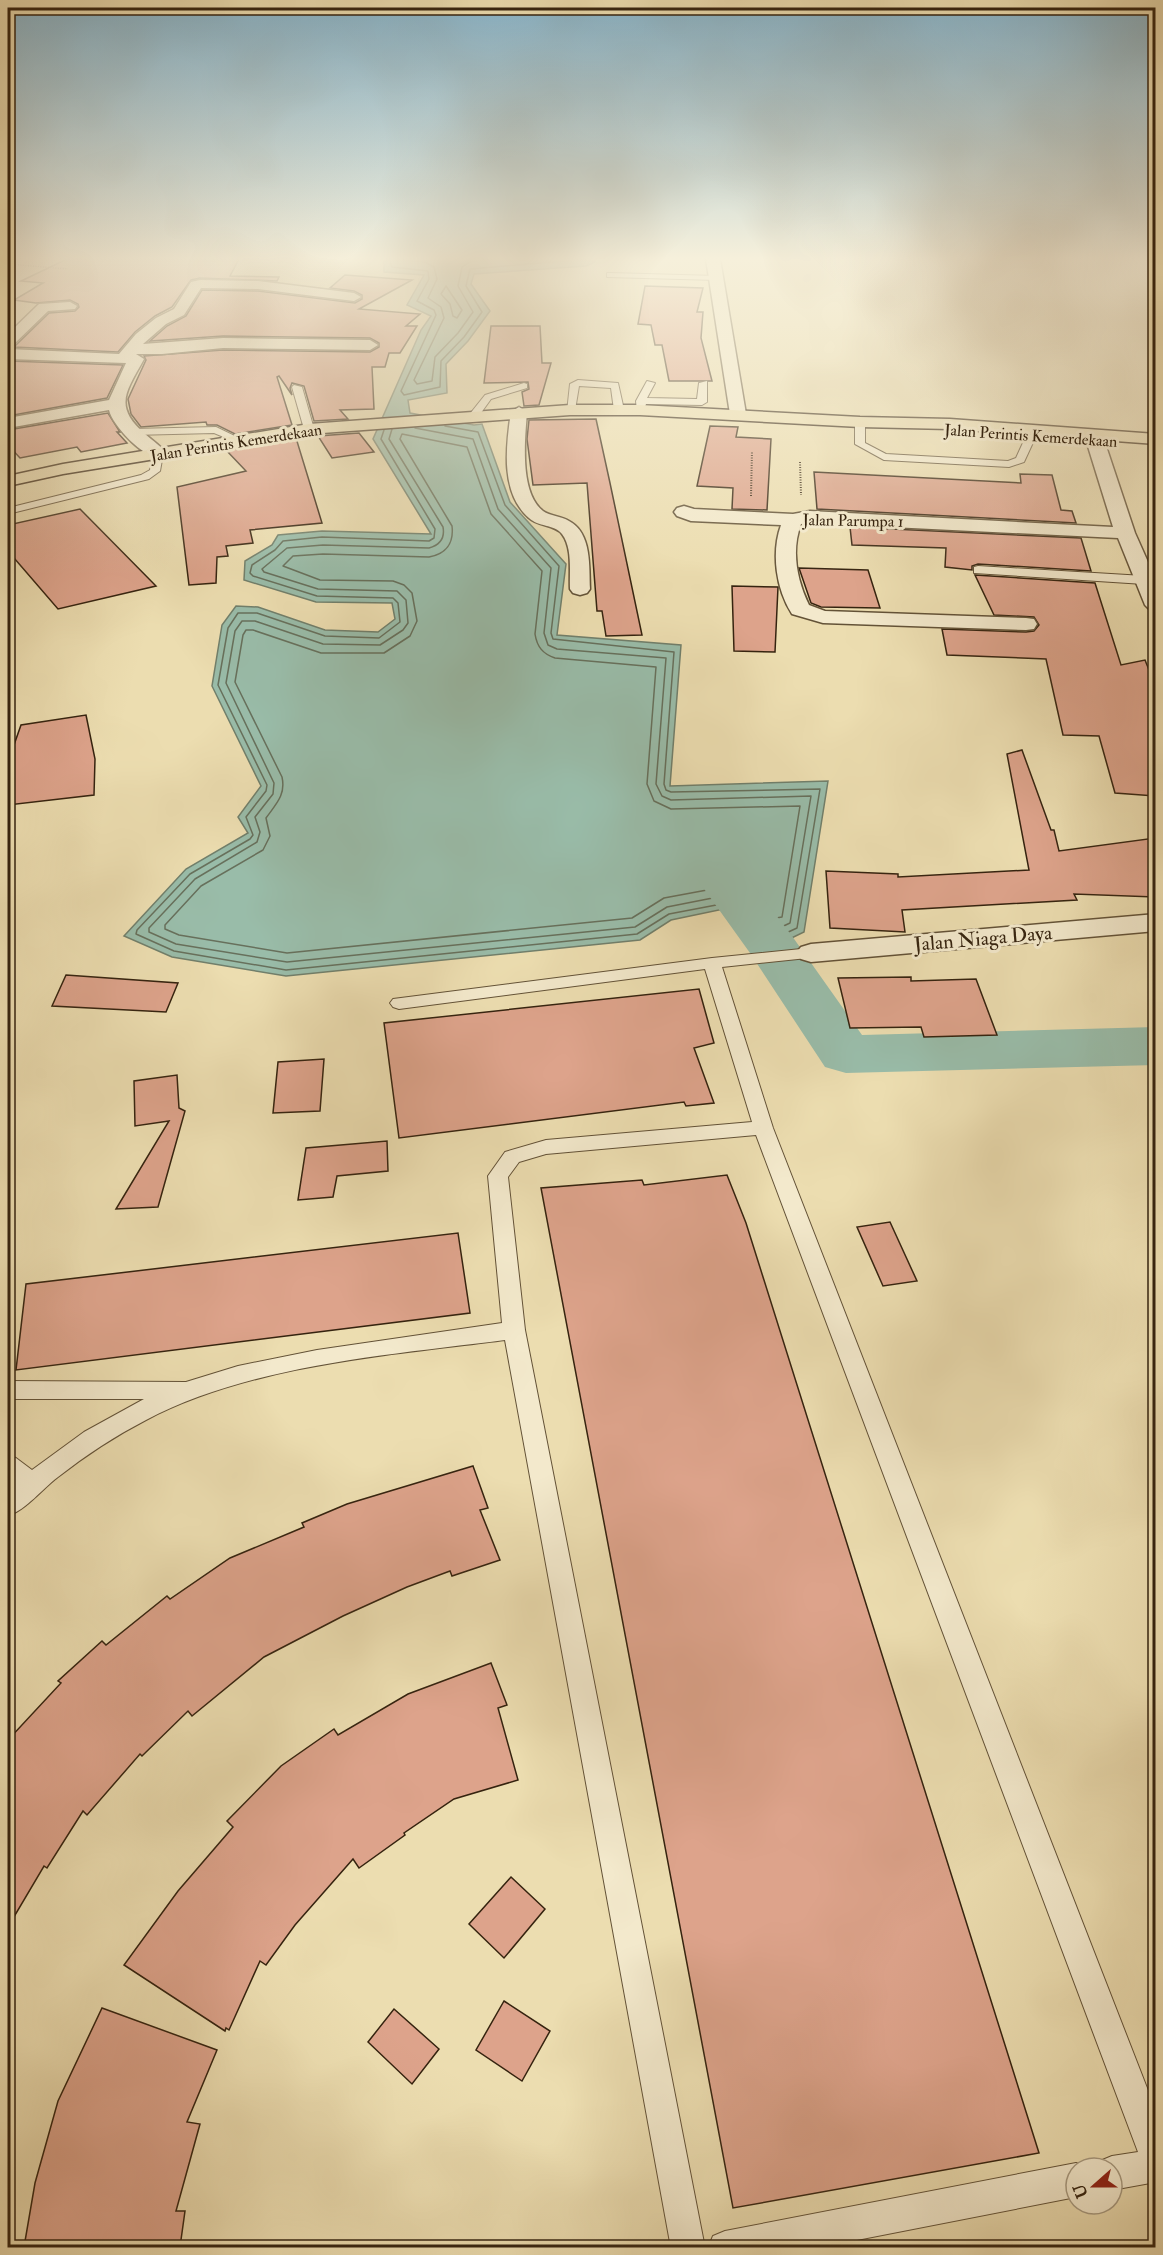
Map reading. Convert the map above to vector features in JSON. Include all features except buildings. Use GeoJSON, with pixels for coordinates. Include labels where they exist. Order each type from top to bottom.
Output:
{"type":"FeatureCollection","features":[{"type":"Feature","properties":{"kind":"highway","name":"Jalan Perintis Kemerdekaan"},"geometry":{"type":"LineString","coordinates":[[8,481],[63,469],[105,464],[309,429],[519,412],[620,410],[641,406],[860,422],[950,423],[1155,439]]}},
{"type":"Feature","properties":{"kind":"highway","name":"Jalan Perintis Kemerdekaan"},"geometry":{"type":"LineString","coordinates":[[907,423],[950,430],[1155,446]]}},
{"type":"Feature","properties":{"kind":"highway","name":"Jalan Perintis Kemerdekaan"},"geometry":{"type":"LineString","coordinates":[[8,490],[69,476],[105,464]]}},
{"type":"Feature","properties":{"kind":"street"},"geometry":{"type":"LineString","coordinates":[[133,364],[121,386],[115,404],[117,414],[132,432],[158,454]]}},
{"type":"Feature","properties":{"kind":"street"},"geometry":{"type":"LineString","coordinates":[[730,364],[738,414]]}},
{"type":"Feature","properties":{"kind":"street"},"geometry":{"type":"LineString","coordinates":[[14,417],[115,404]]}},
{"type":"Feature","properties":{"kind":"street"},"geometry":{"type":"LineString","coordinates":[[519,412],[514,455],[520,486],[536,515],[561,525],[572,533],[577,550],[580,589]]}},
{"type":"Feature","properties":{"kind":"street"},"geometry":{"type":"LineString","coordinates":[[1095,440],[1125,533],[1155,605]]}},
{"type":"Feature","properties":{"kind":"street"},"geometry":{"type":"LineString","coordinates":[[684,512],[691,515],[793,520]]}},
{"type":"Feature","properties":{"kind":"street","name":"Jalan Parumpa 1"},"geometry":{"type":"LineString","coordinates":[[1026,624],[809,614],[800,609],[796,601],[787,560],[788,534],[793,520],[802,517],[832,518],[1125,533]]}},
{"type":"Feature","properties":{"kind":"street","name":"Jalan Niaga Daya"},"geometry":{"type":"LineString","coordinates":[[812,953],[1155,922]]}},
{"type":"Feature","properties":{"kind":"lane"},"geometry":{"type":"LineString","coordinates":[[570,410],[575,384],[578,383],[615,385],[620,410]]}},
{"type":"Feature","properties":{"kind":"lane"},"geometry":{"type":"LineString","coordinates":[[650,383],[641,406],[702,402],[704,383]]}},
{"type":"Feature","properties":{"kind":"lane"},"geometry":{"type":"LineString","coordinates":[[471,416],[488,397],[524,386]]}},
{"type":"Feature","properties":{"kind":"lane"},"geometry":{"type":"LineString","coordinates":[[297,387],[309,429]]}},
{"type":"Feature","properties":{"kind":"lane"},"geometry":{"type":"LineString","coordinates":[[860,422],[860,444],[884,457],[989,465],[1016,463],[1020,460],[1031,436]]}},
{"type":"Feature","properties":{"kind":"lane"},"geometry":{"type":"LineString","coordinates":[[132,432],[216,430],[238,440]]}},
{"type":"Feature","properties":{"kind":"lane"},"geometry":{"type":"LineString","coordinates":[[8,511],[145,477],[155,471],[158,454]]}},
{"type":"Feature","properties":{"kind":"lane"},"geometry":{"type":"LineString","coordinates":[[978,570],[1144,580]]}},
{"type":"Feature","properties":{"kind":"lane"},"geometry":{"type":"LineString","coordinates":[[399,1003],[712,963],[812,953]]}},
{"type":"Feature","properties":{"kind":"lane"},"geometry":{"type":"LineString","coordinates":[[712,963],[763,1128],[1155,2155]]}},
{"type":"Feature","properties":{"kind":"lane"},"geometry":{"type":"LineString","coordinates":[[688,2247],[514,1330],[498,1176],[512,1157],[546,1147],[763,1128]]}},
{"type":"Feature","properties":{"kind":"lane"},"geometry":{"type":"LineString","coordinates":[[8,1504],[31,1483],[127,1418],[188,1390],[251,1372],[339,1354],[514,1330]]}},
{"type":"Feature","properties":{"kind":"lane"},"geometry":{"type":"LineString","coordinates":[[8,1390],[188,1390]]}},
{"type":"Feature","properties":{"kind":"lane"},"geometry":{"type":"LineString","coordinates":[[8,1466],[31,1483]]}},
{"type":"Feature","properties":{"kind":"lane"},"geometry":{"type":"LineString","coordinates":[[1124,2171],[1155,2165]]}},
{"type":"Feature","properties":{"kind":"lane"},"geometry":{"type":"LineString","coordinates":[[724,2247],[1064,2182]]}},
{"type":"Feature","properties":{"kind":"path"},"geometry":{"type":"LineString","coordinates":[[751,500],[752,451]]}},
{"type":"Feature","properties":{"kind":"path"},"geometry":{"type":"LineString","coordinates":[[800,462],[800,498]]}},
{"type":"Feature","properties":{"kind":"water"},"geometry":{"type":"Polygon","coordinates":[[[406,364],[446,364],[447,393],[408,400],[410,413],[474,425],[482,424],[510,502],[566,564],[557,635],[681,645],[670,786],[828,781],[804,932],[773,947],[733,907],[671,920],[640,940],[286,976],[172,957],[124,936],[186,869],[248,833],[238,817],[261,786],[212,686],[222,625],[236,606],[258,607],[325,630],[378,632],[395,619],[392,603],[316,602],[244,580],[245,561],[272,545],[278,535],[322,531],[431,534],[373,439],[406,364]]]}},
{"type":"Feature","properties":{"kind":"waterway"},"geometry":{"type":"LineString","coordinates":[[722,879],[773,947],[846,1054],[1156,1046]]}}]}
